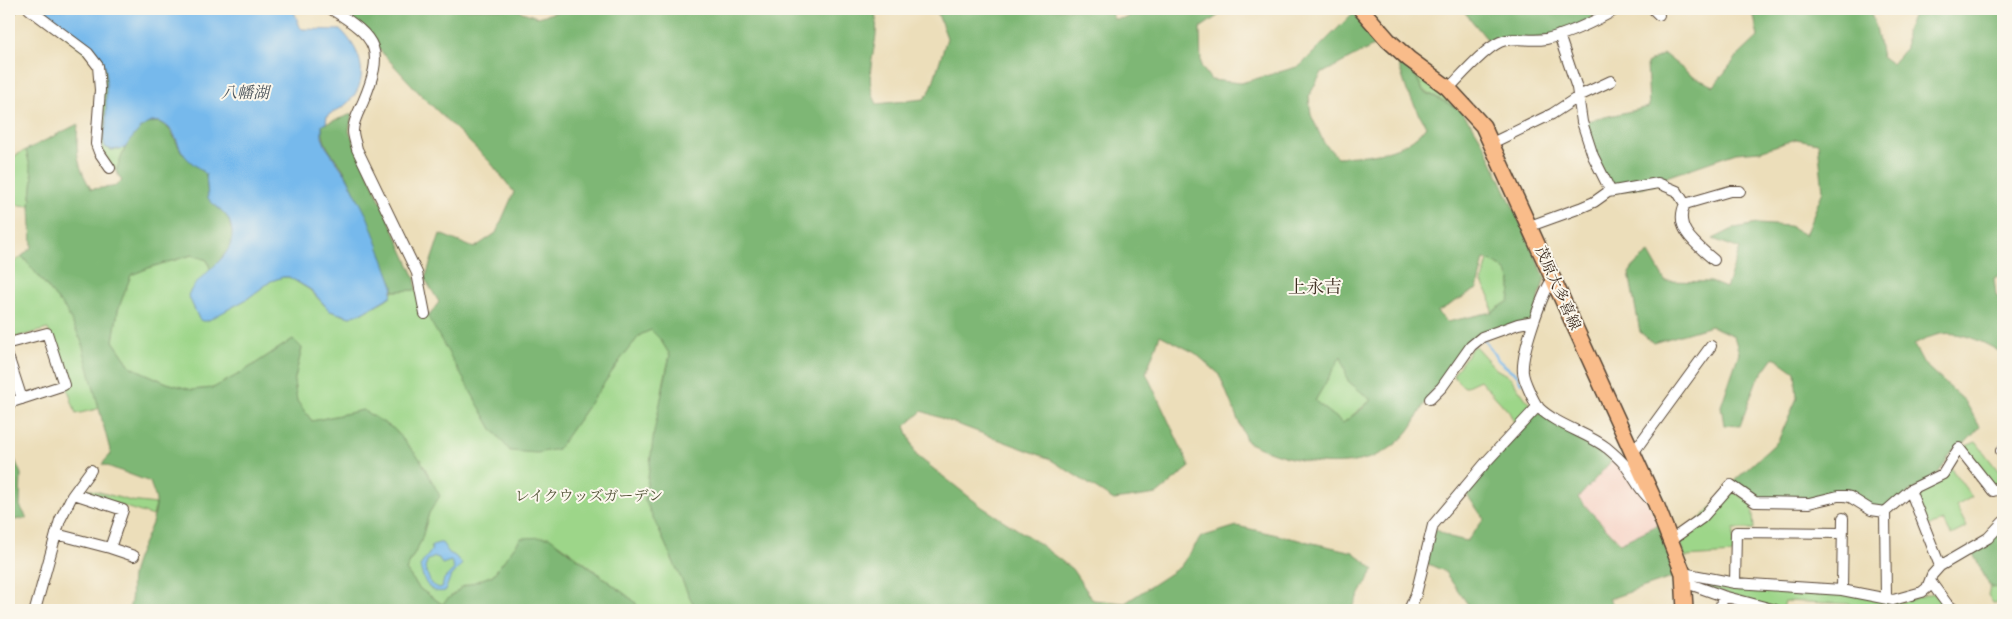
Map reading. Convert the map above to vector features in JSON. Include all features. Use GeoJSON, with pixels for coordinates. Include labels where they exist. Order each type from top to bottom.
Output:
{"type":"FeatureCollection","features":[{"type":"Feature","properties":{"kind":"main road","name":"茂原大多喜線"},"geometry":{"type":"LineString","coordinates":[[1361,9],[1388,40],[1409,59],[1448,88],[1483,126],[1656,504],[1684,578],[1686,610]]}},
{"type":"Feature","properties":{"kind":"street"},"geometry":{"type":"LineString","coordinates":[[29,9],[88,54],[98,66],[100,90],[96,144],[110,168]]}},
{"type":"Feature","properties":{"kind":"street"},"geometry":{"type":"LineString","coordinates":[[332,9],[365,32],[374,50],[375,67],[372,80],[355,120],[353,131],[357,149],[417,274],[425,314]]}},
{"type":"Feature","properties":{"kind":"street"},"geometry":{"type":"LineString","coordinates":[[1448,88],[1490,48],[1502,41],[1546,39],[1599,19],[1617,9]]}},
{"type":"Feature","properties":{"kind":"street"},"geometry":{"type":"LineString","coordinates":[[1558,35],[1577,88],[1582,122],[1593,156],[1609,188],[1608,192]]}},
{"type":"Feature","properties":{"kind":"street"},"geometry":{"type":"LineString","coordinates":[[1492,143],[1552,114],[1611,81]]}},
{"type":"Feature","properties":{"kind":"street"},"geometry":{"type":"LineString","coordinates":[[1530,226],[1594,202],[1608,192],[1658,183],[1677,191],[1685,204]]}},
{"type":"Feature","properties":{"kind":"street"},"geometry":{"type":"LineString","coordinates":[[1714,260],[1691,239],[1683,228],[1681,212],[1685,204],[1730,191],[1740,191]]}},
{"type":"Feature","properties":{"kind":"street"},"geometry":{"type":"LineString","coordinates":[[1553,278],[1546,289],[1534,321],[1522,370],[1524,378],[1538,406],[1565,425],[1605,447],[1625,465],[1644,495],[1656,504]]}},
{"type":"Feature","properties":{"kind":"street"},"geometry":{"type":"LineString","coordinates":[[1430,399],[1442,388],[1471,346],[1482,336],[1518,324],[1534,321]]}},
{"type":"Feature","properties":{"kind":"street"},"geometry":{"type":"LineString","coordinates":[[9,343],[47,333],[64,386],[9,403]]}},
{"type":"Feature","properties":{"kind":"street"},"geometry":{"type":"LineString","coordinates":[[1633,453],[1711,346]]}},
{"type":"Feature","properties":{"kind":"street"},"geometry":{"type":"LineString","coordinates":[[9,359],[22,399]]}},
{"type":"Feature","properties":{"kind":"street"},"geometry":{"type":"LineString","coordinates":[[1408,610],[1416,594],[1433,525],[1487,461],[1538,406]]}},
{"type":"Feature","properties":{"kind":"street"},"geometry":{"type":"LineString","coordinates":[[1886,598],[1885,512],[1910,490],[1943,474],[1959,448],[1993,491],[2003,488]]}},
{"type":"Feature","properties":{"kind":"street"},"geometry":{"type":"LineString","coordinates":[[35,610],[60,520],[74,494],[91,470]]}},
{"type":"Feature","properties":{"kind":"street"},"geometry":{"type":"LineString","coordinates":[[1671,540],[1702,518],[1731,486],[1755,502],[1809,503],[1845,496],[1871,510],[1885,512]]}},
{"type":"Feature","properties":{"kind":"street"},"geometry":{"type":"LineString","coordinates":[[1910,490],[1940,566]]}},
{"type":"Feature","properties":{"kind":"street"},"geometry":{"type":"LineString","coordinates":[[74,494],[123,510],[110,548]]}},
{"type":"Feature","properties":{"kind":"street"},"geometry":{"type":"LineString","coordinates":[[1842,518],[1842,590]]}},
{"type":"Feature","properties":{"kind":"street"},"geometry":{"type":"LineString","coordinates":[[1684,578],[1842,590],[1893,600],[1915,595],[1927,588],[1932,575],[1940,566],[1988,538],[2003,522]]}},
{"type":"Feature","properties":{"kind":"street"},"geometry":{"type":"LineString","coordinates":[[1735,583],[1736,532],[1842,534]]}},
{"type":"Feature","properties":{"kind":"street"},"geometry":{"type":"LineString","coordinates":[[56,534],[134,556]]}},
{"type":"Feature","properties":{"kind":"street"},"geometry":{"type":"LineString","coordinates":[[1684,578],[1723,596],[1776,610]]}},
{"type":"Feature","properties":{"kind":"street"},"geometry":{"type":"LineString","coordinates":[[1930,581],[1947,604],[1955,610]]}},
{"type":"Feature","properties":{"kind":"street"},"geometry":{"type":"LineString","coordinates":[[1720,610],[1723,596]]}},
{"type":"Feature","properties":{"kind":"shaded area"},"geometry":{"type":"Polygon","coordinates":[[[1614,458],[1649,505],[1658,525],[1621,543],[1577,497],[1614,458]]]}},
{"type":"Feature","properties":{"kind":"green space"},"geometry":{"type":"Polygon","coordinates":[[[34,9],[44,9],[102,59],[106,72],[106,125],[103,139],[105,147],[111,150],[125,148],[116,171],[98,144],[101,66],[34,9]]]}},
{"type":"Feature","properties":{"kind":"green space"},"geometry":{"type":"Polygon","coordinates":[[[336,9],[514,9],[537,17],[569,9],[874,9],[876,33],[870,80],[877,104],[924,99],[931,89],[947,38],[936,9],[1109,9],[1114,19],[1127,18],[1135,9],[1228,9],[1200,28],[1201,66],[1211,80],[1241,83],[1300,66],[1353,13],[1379,43],[1321,74],[1309,96],[1311,115],[1324,143],[1337,157],[1373,154],[1408,142],[1426,126],[1407,91],[1396,57],[1413,70],[1423,91],[1459,109],[1473,126],[1485,146],[1545,277],[1533,320],[1493,330],[1479,337],[1431,393],[1406,434],[1390,448],[1371,457],[1351,462],[1330,464],[1287,457],[1247,442],[1219,374],[1195,353],[1160,335],[1146,373],[1190,467],[1157,494],[1114,500],[1048,458],[922,411],[905,426],[916,455],[982,507],[1034,540],[1072,569],[1093,600],[1125,603],[1180,567],[1201,537],[1237,526],[1353,552],[1374,569],[1351,610],[698,610],[691,600],[645,500],[654,432],[670,355],[660,339],[651,330],[640,335],[623,356],[558,449],[537,453],[510,451],[492,429],[428,317],[439,302],[425,279],[440,234],[474,248],[496,233],[514,192],[490,162],[422,96],[376,46],[336,9]],[[1484,259],[1477,289],[1437,312],[1447,322],[1492,312],[1509,301],[1511,293],[1510,279],[1504,269],[1484,259]],[[1341,356],[1315,401],[1343,423],[1371,400],[1348,381],[1341,356]]]}},
{"type":"Feature","properties":{"kind":"green space"},"geometry":{"type":"Polygon","coordinates":[[[1462,9],[1598,9],[1591,19],[1547,37],[1491,44],[1462,9]]]}},
{"type":"Feature","properties":{"kind":"green space"},"geometry":{"type":"Polygon","coordinates":[[[1747,9],[1869,9],[1876,27],[1882,57],[1892,64],[1906,48],[1906,31],[1915,9],[2003,9],[2003,274],[1994,278],[1996,294],[2003,306],[2003,354],[1980,341],[1953,334],[1936,335],[1914,345],[1924,364],[1965,401],[1980,427],[1967,441],[1953,450],[1939,472],[1890,506],[1875,509],[1848,494],[1812,500],[1756,499],[1732,483],[1778,441],[1797,398],[1795,372],[1774,357],[1756,382],[1740,426],[1724,425],[1721,406],[1739,353],[1734,336],[1711,326],[1653,343],[1640,332],[1629,273],[1636,263],[1649,253],[1665,281],[1711,282],[1726,288],[1740,249],[1713,239],[1735,228],[1757,224],[1789,226],[1805,235],[1823,191],[1818,143],[1796,139],[1760,151],[1736,153],[1669,176],[1655,185],[1611,193],[1583,122],[1649,107],[1647,63],[1664,54],[1693,77],[1714,86],[1736,58],[1758,37],[1754,16],[1747,9]]]}},
{"type":"Feature","properties":{"kind":"green space"},"geometry":{"type":"Polygon","coordinates":[[[1413,70],[1459,109],[1423,90],[1413,70]]]}},
{"type":"Feature","properties":{"kind":"green space"},"geometry":{"type":"Polygon","coordinates":[[[352,114],[349,131],[415,278],[416,290],[393,291],[393,286],[353,189],[343,169],[324,141],[322,125],[352,114]]]}},
{"type":"Feature","properties":{"kind":"green space"},"geometry":{"type":"Polygon","coordinates":[[[157,122],[163,124],[171,131],[184,155],[206,174],[208,198],[224,212],[229,220],[233,236],[229,249],[211,271],[207,260],[192,255],[131,275],[118,310],[113,341],[131,367],[167,383],[192,390],[213,388],[241,373],[293,339],[302,348],[294,382],[297,401],[312,421],[363,410],[394,429],[420,459],[440,496],[429,513],[421,541],[406,570],[420,589],[442,604],[462,587],[493,575],[521,538],[549,537],[634,601],[640,610],[128,610],[131,602],[134,567],[155,514],[156,499],[150,482],[102,464],[111,454],[81,340],[66,310],[22,256],[32,247],[30,206],[33,178],[26,150],[78,124],[78,158],[86,180],[91,189],[112,187],[122,181],[116,171],[130,139],[141,127],[157,122]]]}},
{"type":"Feature","properties":{"kind":"green space"},"geometry":{"type":"Polygon","coordinates":[[[26,150],[33,178],[30,206],[9,204],[9,159],[26,150]]]}},
{"type":"Feature","properties":{"kind":"green space","name":"レイクウッズガーデン"},"geometry":{"type":"Polygon","coordinates":[[[192,255],[207,260],[211,271],[189,293],[199,319],[227,310],[247,299],[271,281],[283,277],[289,277],[310,290],[330,311],[350,317],[362,313],[387,299],[393,291],[416,290],[429,317],[492,429],[558,449],[623,356],[640,335],[651,330],[660,339],[670,355],[645,500],[691,600],[698,610],[640,610],[634,601],[561,545],[521,538],[493,575],[462,587],[442,604],[420,589],[406,570],[421,541],[429,513],[439,496],[420,459],[394,429],[363,410],[312,421],[297,401],[294,382],[302,348],[293,339],[241,373],[213,388],[192,390],[167,383],[131,367],[113,341],[118,310],[131,275],[192,255]]]}},
{"type":"Feature","properties":{"kind":"green space"},"geometry":{"type":"Polygon","coordinates":[[[22,256],[66,310],[81,340],[101,408],[76,414],[48,329],[9,339],[9,267],[22,256]]]}},
{"type":"Feature","properties":{"kind":"green space"},"geometry":{"type":"Polygon","coordinates":[[[1488,260],[1501,267],[1511,280],[1509,301],[1492,312],[1490,296],[1482,283],[1488,260]]]}},
{"type":"Feature","properties":{"kind":"green space"},"geometry":{"type":"Polygon","coordinates":[[[1474,345],[1496,369],[1510,377],[1531,406],[1516,426],[1509,412],[1480,380],[1465,387],[1453,375],[1474,345]]]}},
{"type":"Feature","properties":{"kind":"green space"},"geometry":{"type":"Polygon","coordinates":[[[1341,355],[1348,381],[1371,400],[1343,423],[1315,401],[1341,355]]]}},
{"type":"Feature","properties":{"kind":"green space"},"geometry":{"type":"Polygon","coordinates":[[[1542,412],[1589,440],[1614,458],[1578,498],[1620,543],[1658,525],[1671,557],[1674,577],[1609,599],[1618,610],[1472,610],[1444,571],[1426,563],[1435,529],[1450,537],[1467,541],[1484,519],[1465,492],[1534,414],[1542,412]]]}},
{"type":"Feature","properties":{"kind":"green space"},"geometry":{"type":"Polygon","coordinates":[[[1976,442],[2003,477],[2003,486],[1991,485],[1963,447],[1976,442]]]}},
{"type":"Feature","properties":{"kind":"green space"},"geometry":{"type":"Polygon","coordinates":[[[10,448],[21,474],[20,506],[27,518],[9,521],[10,448]]]}},
{"type":"Feature","properties":{"kind":"green space"},"geometry":{"type":"Polygon","coordinates":[[[1950,467],[1972,497],[1956,506],[1967,527],[1951,535],[1944,521],[1927,526],[1915,494],[1916,489],[1950,467]]]}},
{"type":"Feature","properties":{"kind":"green space"},"geometry":{"type":"Polygon","coordinates":[[[85,488],[131,501],[156,504],[153,516],[82,493],[85,488]]]}},
{"type":"Feature","properties":{"kind":"green space"},"geometry":{"type":"Polygon","coordinates":[[[1731,490],[1752,503],[1754,529],[1734,529],[1733,554],[1685,557],[1679,538],[1731,490]]]}},
{"type":"Feature","properties":{"kind":"green space"},"geometry":{"type":"Polygon","coordinates":[[[2003,528],[2003,587],[1990,587],[1971,550],[2003,528]]]}},
{"type":"Feature","properties":{"kind":"green space"},"geometry":{"type":"Polygon","coordinates":[[[1692,579],[1841,592],[1903,602],[1932,593],[1952,610],[1935,610],[1932,606],[1921,610],[1867,610],[1849,604],[1785,601],[1783,609],[1767,606],[1693,583],[1692,579]]]}},
{"type":"Feature","properties":{"kind":"green space"},"geometry":{"type":"Polygon","coordinates":[[[1990,587],[2003,587],[2003,605],[1993,603],[1988,595],[1990,587]]]}},
{"type":"Feature","properties":{"kind":"water","name":"八幡湖"},"geometry":{"type":"Polygon","coordinates":[[[44,9],[293,9],[302,29],[341,30],[355,48],[361,68],[361,78],[353,97],[344,106],[327,116],[326,123],[322,125],[322,137],[326,147],[346,175],[368,218],[393,286],[391,296],[362,313],[350,317],[330,311],[311,290],[289,277],[283,277],[271,281],[247,299],[207,321],[199,319],[188,295],[202,277],[226,253],[231,243],[232,232],[227,217],[208,198],[206,174],[185,156],[170,129],[156,122],[144,126],[125,148],[112,150],[105,147],[103,139],[106,125],[106,72],[102,59],[44,9]]]}},
{"type":"Feature","properties":{"kind":"water"},"geometry":{"type":"Polygon","coordinates":[[[442,543],[449,553],[455,556],[462,564],[450,578],[445,591],[434,591],[430,588],[421,571],[420,566],[431,551],[432,545],[442,543]],[[435,557],[428,560],[425,568],[431,584],[439,588],[442,587],[444,579],[454,569],[451,561],[442,564],[439,558],[435,557]]]}},
{"type":"Feature","properties":{"kind":"waterway"},"geometry":{"type":"LineString","coordinates":[[1484,340],[1499,361],[1517,375],[1521,383]]}},
{"type":"Feature","properties":{"kind":"district","name":"上永吉"},"geometry":{"type":"Point","coordinates":[1315,287]}}]}
